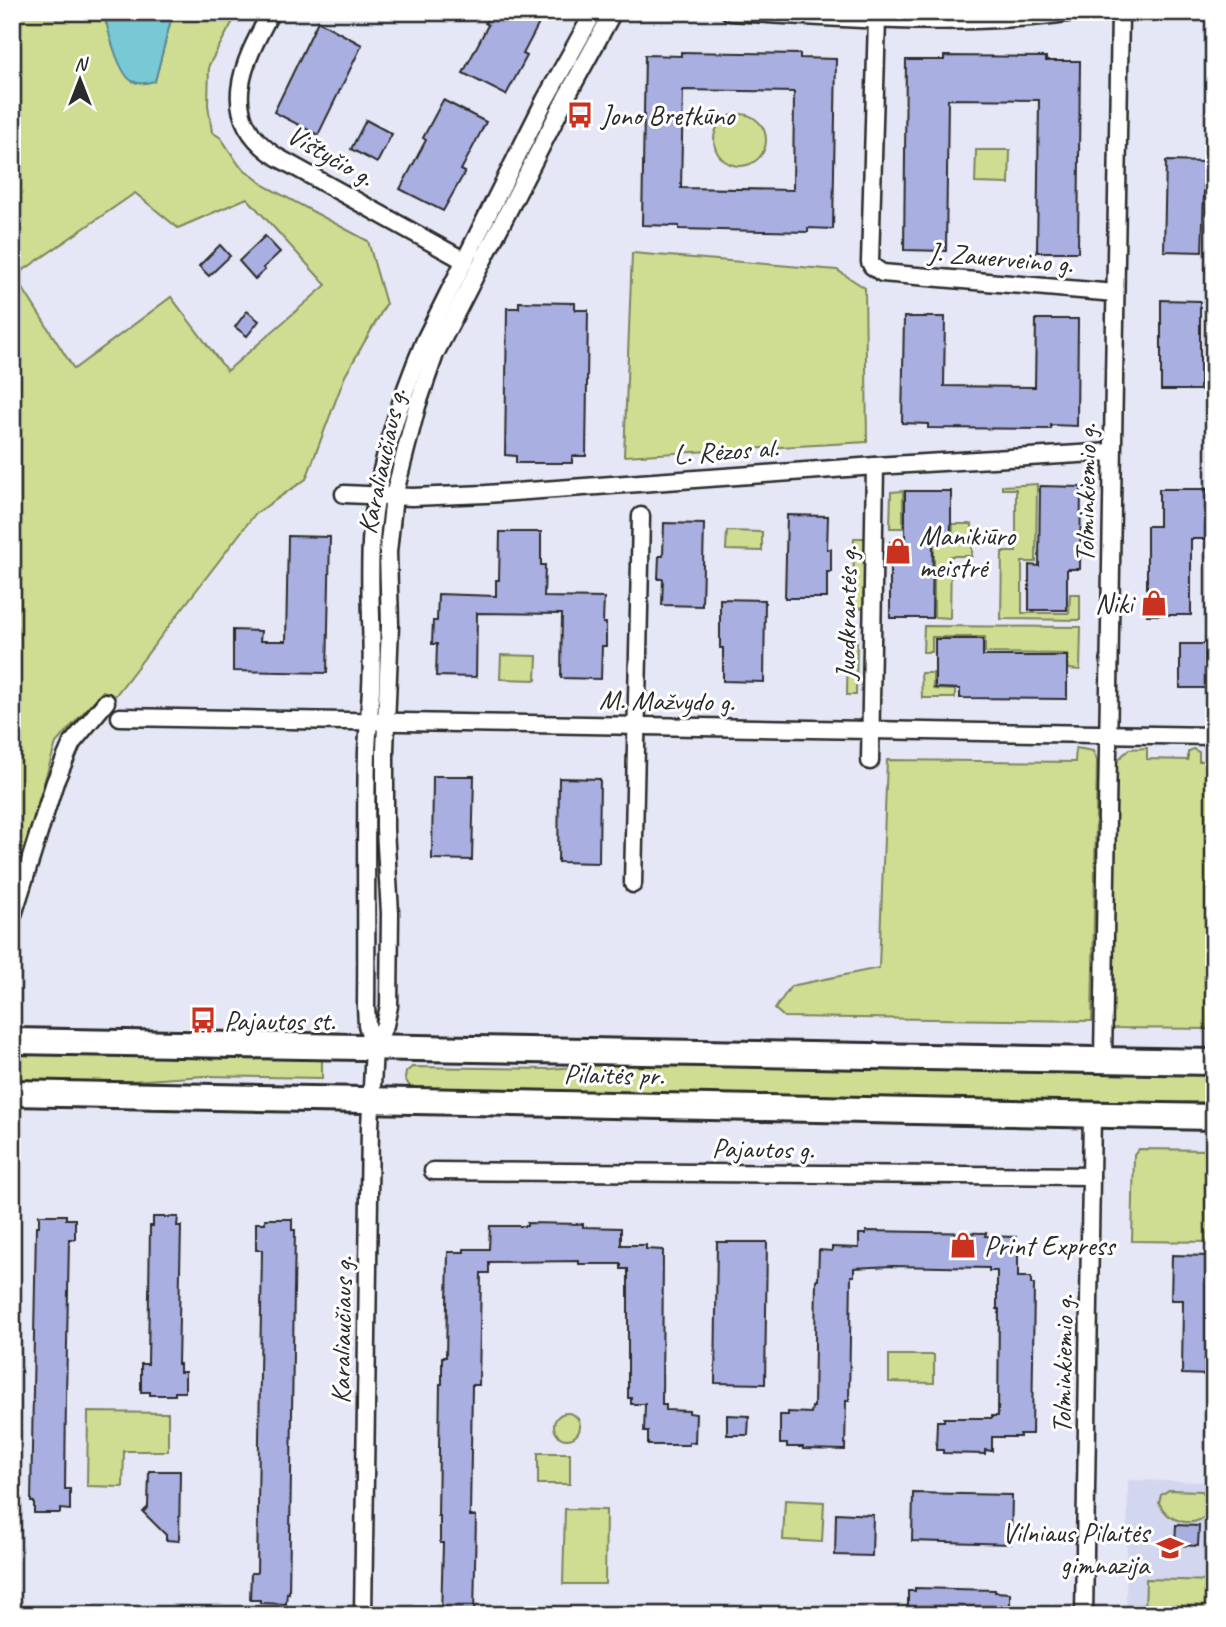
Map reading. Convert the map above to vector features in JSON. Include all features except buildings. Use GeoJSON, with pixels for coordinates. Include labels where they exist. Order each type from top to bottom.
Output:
{"type":"FeatureCollection","features":[{"type":"Feature","properties":{"kind":"main road","name":"Pilaitės pr."},"geometry":{"type":"LineString","coordinates":[[12,1041],[1214,1062]]}},
{"type":"Feature","properties":{"kind":"main road","name":"Pilaitės pr."},"geometry":{"type":"LineString","coordinates":[[12,1093],[1214,1117]]}},
{"type":"Feature","properties":{"kind":"street","name":"Vištyčio g."},"geometry":{"type":"LineString","coordinates":[[271,12],[241,73],[239,91],[246,124],[256,138],[266,150],[277,157],[465,261]]}},
{"type":"Feature","properties":{"kind":"street","name":"Karaliaučiaus g."},"geometry":{"type":"LineString","coordinates":[[363,1615],[374,1047],[367,1025],[366,1006],[372,530],[393,430],[412,371],[545,100],[594,12]]}},
{"type":"Feature","properties":{"kind":"street","name":"Karaliaučiaus g."},"geometry":{"type":"LineString","coordinates":[[374,1047],[385,1025],[389,1006],[390,913],[384,810],[390,625],[388,552],[394,496],[416,406],[435,354],[612,12]]}},
{"type":"Feature","properties":{"kind":"street"},"geometry":{"type":"LineString","coordinates":[[730,12],[877,19],[1028,19],[1074,12]]}},
{"type":"Feature","properties":{"kind":"street","name":"Tolminkiemio g."},"geometry":{"type":"LineString","coordinates":[[1103,1059],[1120,12]]}},
{"type":"Feature","properties":{"kind":"street","name":"J. Zauerveino g."},"geometry":{"type":"LineString","coordinates":[[877,19],[870,261],[872,266],[882,273],[1115,293]]}},
{"type":"Feature","properties":{"kind":"street","name":"L. Rėzos al."},"geometry":{"type":"LineString","coordinates":[[344,494],[486,494],[1112,452]]}},
{"type":"Feature","properties":{"kind":"street","name":"Juodkrantės g."},"geometry":{"type":"LineString","coordinates":[[870,761],[875,466]]}},
{"type":"Feature","properties":{"kind":"street"},"geometry":{"type":"LineString","coordinates":[[633,884],[641,516]]}},
{"type":"Feature","properties":{"kind":"street"},"geometry":{"type":"LineString","coordinates":[[12,918],[55,782],[72,743],[106,702]]}},
{"type":"Feature","properties":{"kind":"street","name":"M. Mažvydo g."},"geometry":{"type":"LineString","coordinates":[[120,717],[1214,736]]}},
{"type":"Feature","properties":{"kind":"street","name":"Tolminkiemio g."},"geometry":{"type":"LineString","coordinates":[[1084,1615],[1092,1114]]}},
{"type":"Feature","properties":{"kind":"street","name":"Pajautos g."},"geometry":{"type":"LineString","coordinates":[[433,1171],[1091,1177]]}},
{"type":"Feature","properties":{"kind":"shaded area","name":"Vilniaus Pilaitės gimnazija"},"geometry":{"type":"Polygon","coordinates":[[[1128,1480],[1214,1482],[1214,1615],[1126,1615],[1128,1480]]]}},
{"type":"Feature","properties":{"kind":"green space"},"geometry":{"type":"Polygon","coordinates":[[[12,12],[105,12],[106,24],[155,81],[173,12],[238,12],[209,65],[208,105],[212,132],[221,138],[239,165],[265,186],[368,241],[386,304],[345,376],[306,479],[255,514],[115,696],[103,691],[56,743],[12,889],[12,12]],[[135,193],[15,276],[74,369],[171,297],[227,371],[326,285],[247,198],[178,228],[135,193]]]}},
{"type":"Feature","properties":{"kind":"green space"},"geometry":{"type":"Polygon","coordinates":[[[740,114],[750,116],[758,122],[764,130],[764,150],[758,158],[750,164],[740,166],[730,164],[722,158],[716,150],[714,140],[716,130],[722,122],[730,116],[740,114]]]}},
{"type":"Feature","properties":{"kind":"green space"},"geometry":{"type":"Polygon","coordinates":[[[976,150],[1010,150],[1009,184],[975,183],[976,150]]]}},
{"type":"Feature","properties":{"kind":"green space"},"geometry":{"type":"Polygon","coordinates":[[[632,253],[837,270],[865,288],[867,442],[624,456],[632,253]]]}},
{"type":"Feature","properties":{"kind":"green space"},"geometry":{"type":"Polygon","coordinates":[[[1037,484],[1036,562],[1022,562],[1022,613],[1069,613],[1070,594],[1080,594],[1080,620],[1001,619],[1002,552],[1016,552],[1016,489],[1002,489],[1002,486],[1037,484]]]}},
{"type":"Feature","properties":{"kind":"green space"},"geometry":{"type":"Polygon","coordinates":[[[903,491],[903,528],[890,528],[891,492],[903,491]]]}},
{"type":"Feature","properties":{"kind":"green space"},"geometry":{"type":"Polygon","coordinates":[[[953,524],[972,524],[972,556],[951,556],[950,618],[934,617],[934,544],[952,543],[953,524]]]}},
{"type":"Feature","properties":{"kind":"green space"},"geometry":{"type":"Polygon","coordinates":[[[727,531],[762,532],[762,551],[726,550],[727,531]]]}},
{"type":"Feature","properties":{"kind":"green space"},"geometry":{"type":"Polygon","coordinates":[[[854,538],[865,538],[862,609],[853,605],[854,538]]]}},
{"type":"Feature","properties":{"kind":"green space"},"geometry":{"type":"Polygon","coordinates":[[[924,626],[1081,627],[1080,670],[1068,669],[1068,654],[985,653],[985,637],[932,637],[932,652],[923,652],[924,626]]]}},
{"type":"Feature","properties":{"kind":"green space"},"geometry":{"type":"Polygon","coordinates":[[[848,635],[857,636],[856,695],[847,695],[848,635]]]}},
{"type":"Feature","properties":{"kind":"green space"},"geometry":{"type":"Polygon","coordinates":[[[501,655],[537,656],[536,680],[500,679],[501,655]]]}},
{"type":"Feature","properties":{"kind":"green space"},"geometry":{"type":"Polygon","coordinates":[[[921,673],[933,673],[933,689],[955,690],[955,698],[922,698],[921,673]]]}},
{"type":"Feature","properties":{"kind":"green space"},"geometry":{"type":"Polygon","coordinates":[[[1076,748],[1093,751],[1097,760],[1092,1021],[784,1017],[775,1009],[791,986],[879,968],[887,760],[1075,762],[1076,748]]]}},
{"type":"Feature","properties":{"kind":"green space"},"geometry":{"type":"Polygon","coordinates":[[[1147,748],[1147,759],[1188,760],[1188,752],[1193,749],[1199,752],[1199,761],[1214,761],[1214,1029],[1112,1028],[1117,761],[1129,749],[1147,748]]]}},
{"type":"Feature","properties":{"kind":"green space"},"geometry":{"type":"Polygon","coordinates":[[[12,1053],[322,1057],[322,1078],[204,1076],[103,1083],[12,1082],[12,1053]]]}},
{"type":"Feature","properties":{"kind":"green space"},"geometry":{"type":"Polygon","coordinates":[[[634,1063],[1214,1072],[1214,1102],[426,1089],[411,1088],[405,1079],[406,1072],[412,1067],[548,1069],[634,1063]]]}},
{"type":"Feature","properties":{"kind":"green space"},"geometry":{"type":"Polygon","coordinates":[[[1139,1149],[1214,1150],[1214,1242],[1132,1241],[1134,1155],[1139,1149]]]}},
{"type":"Feature","properties":{"kind":"green space"},"geometry":{"type":"Polygon","coordinates":[[[889,1355],[934,1355],[934,1383],[889,1382],[889,1355]]]}},
{"type":"Feature","properties":{"kind":"green space"},"geometry":{"type":"Polygon","coordinates":[[[88,1412],[168,1413],[168,1451],[124,1451],[123,1487],[87,1486],[88,1412]]]}},
{"type":"Feature","properties":{"kind":"green space"},"geometry":{"type":"Polygon","coordinates":[[[567,1413],[577,1416],[580,1426],[577,1436],[567,1439],[557,1436],[554,1426],[557,1416],[567,1413]]]}},
{"type":"Feature","properties":{"kind":"green space"},"geometry":{"type":"Polygon","coordinates":[[[538,1453],[570,1453],[570,1484],[538,1484],[538,1453]]]}},
{"type":"Feature","properties":{"kind":"green space"},"geometry":{"type":"Polygon","coordinates":[[[1169,1490],[1202,1491],[1209,1500],[1208,1514],[1202,1519],[1188,1522],[1168,1515],[1159,1503],[1161,1495],[1169,1490]]]}},
{"type":"Feature","properties":{"kind":"green space"},"geometry":{"type":"Polygon","coordinates":[[[785,1500],[824,1502],[822,1542],[783,1540],[785,1500]]]}},
{"type":"Feature","properties":{"kind":"green space"},"geometry":{"type":"Polygon","coordinates":[[[565,1509],[606,1510],[605,1584],[563,1584],[565,1509]]]}},
{"type":"Feature","properties":{"kind":"green space"},"geometry":{"type":"Polygon","coordinates":[[[1146,1579],[1214,1581],[1214,1615],[1145,1615],[1146,1579]]]}},
{"type":"Feature","properties":{"kind":"water"},"geometry":{"type":"Polygon","coordinates":[[[105,12],[173,12],[155,81],[138,83],[127,77],[114,50],[105,12]]]}},
{"type":"Feature","properties":{"kind":"place","name":"Jono Bretkūno"},"geometry":{"type":"Point","coordinates":[580,115]}},
{"type":"Feature","properties":{"kind":"place","name":"Manikiūro meistrė"},"geometry":{"type":"Point","coordinates":[898,551]}},
{"type":"Feature","properties":{"kind":"place","name":"Niki"},"geometry":{"type":"Point","coordinates":[1154,603]}},
{"type":"Feature","properties":{"kind":"place","name":"Pajautos st."},"geometry":{"type":"Point","coordinates":[203,1020]}},
{"type":"Feature","properties":{"kind":"place","name":"Print Express"},"geometry":{"type":"Point","coordinates":[963,1245]}},
{"type":"Feature","properties":{"kind":"place","name":"Vilniaus Pilaitės gimnazija"},"geometry":{"type":"Point","coordinates":[1170,1548]}}]}
